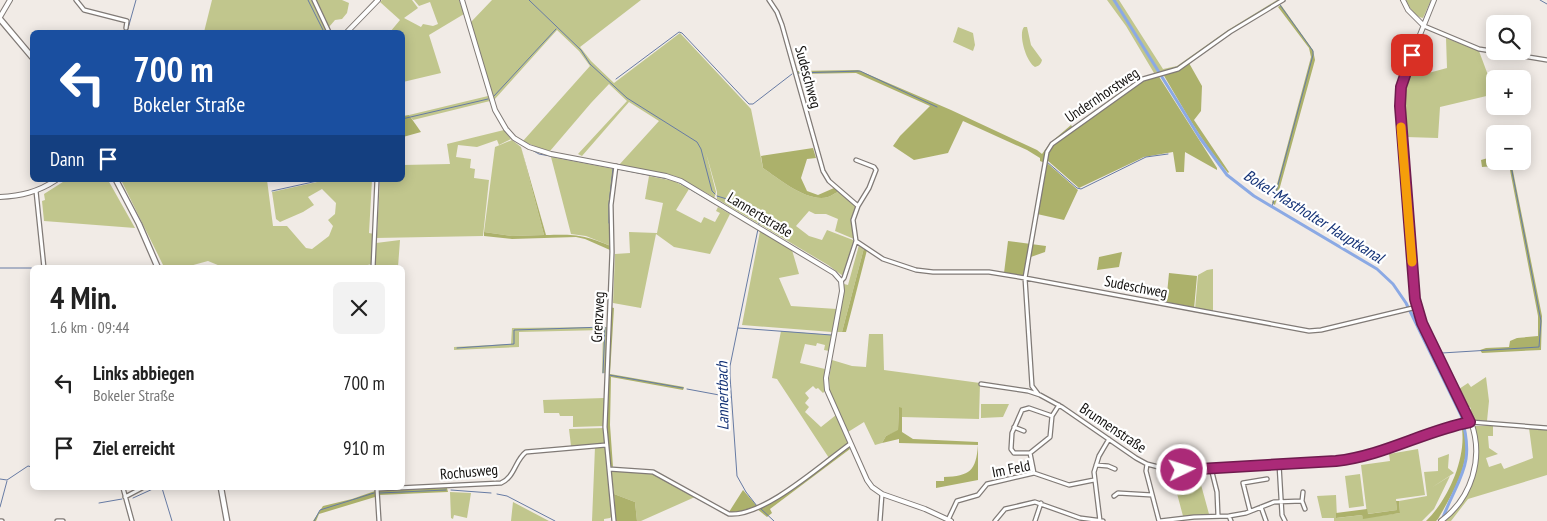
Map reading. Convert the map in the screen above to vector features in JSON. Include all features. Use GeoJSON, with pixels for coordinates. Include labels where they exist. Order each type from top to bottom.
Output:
{"type":"FeatureCollection","features":[{"type":"Feature","properties":{"kind":"main road"},"geometry":{"type":"LineString","coordinates":[[0,18],[30,55]]}},
{"type":"Feature","properties":{"kind":"main road"},"geometry":{"type":"LineString","coordinates":[[117,182],[139,224],[157,265]]}},
{"type":"Feature","properties":{"kind":"main road"},"geometry":{"type":"LineString","coordinates":[[221,490],[227,521]]}},
{"type":"Feature","properties":{"kind":"street"},"geometry":{"type":"LineString","coordinates":[[0,18],[10,0]]}},
{"type":"Feature","properties":{"kind":"street"},"geometry":{"type":"LineString","coordinates":[[76,0],[84,10],[128,21],[126,28]]}},
{"type":"Feature","properties":{"kind":"street"},"geometry":{"type":"LineString","coordinates":[[314,0],[328,30]]}},
{"type":"Feature","properties":{"kind":"street"},"geometry":{"type":"LineString","coordinates":[[349,30],[378,0]]}},
{"type":"Feature","properties":{"kind":"street","name":"Lannertstraße"},"geometry":{"type":"LineString","coordinates":[[462,0],[495,110],[506,129],[522,143],[538,150],[666,176],[681,181],[824,265],[841,281]]}},
{"type":"Feature","properties":{"kind":"street","name":"Sudeschweg"},"geometry":{"type":"LineString","coordinates":[[770,0],[782,25],[823,171],[829,181],[858,206]]}},
{"type":"Feature","properties":{"kind":"street","name":"Undernhorstweg"},"geometry":{"type":"LineString","coordinates":[[1025,278],[1047,152],[1052,144],[1143,79],[1178,69],[1230,32],[1283,0]]}},
{"type":"Feature","properties":{"kind":"street"},"geometry":{"type":"LineString","coordinates":[[1403,0],[1408,10],[1424,26],[1479,50],[1547,60]]}},
{"type":"Feature","properties":{"kind":"street"},"geometry":{"type":"LineString","coordinates":[[1434,0],[1403,77],[1400,101],[1415,308],[1469,422],[1476,452],[1474,470],[1463,498],[1450,514],[1441,521]]}},
{"type":"Feature","properties":{"kind":"street"},"geometry":{"type":"LineString","coordinates":[[856,160],[874,167],[876,173],[858,206],[853,220],[856,242],[844,278],[841,281],[842,297],[826,384],[827,390],[850,444],[872,487],[882,494],[950,520]]}},
{"type":"Feature","properties":{"kind":"street","name":"Grenzweg"},"geometry":{"type":"LineString","coordinates":[[614,521],[604,427],[612,244],[611,205],[616,166]]}},
{"type":"Feature","properties":{"kind":"street"},"geometry":{"type":"LineString","coordinates":[[0,197],[19,196],[36,191],[52,182]]}},
{"type":"Feature","properties":{"kind":"street"},"geometry":{"type":"LineString","coordinates":[[373,265],[377,182]]}},
{"type":"Feature","properties":{"kind":"street"},"geometry":{"type":"LineString","coordinates":[[36,191],[44,265]]}},
{"type":"Feature","properties":{"kind":"street","name":"Sudeschweg"},"geometry":{"type":"LineString","coordinates":[[856,242],[883,259],[916,270],[933,272],[989,272],[1310,331],[1415,308]]}},
{"type":"Feature","properties":{"kind":"street"},"geometry":{"type":"LineString","coordinates":[[1025,278],[1032,386],[1028,392]]}},
{"type":"Feature","properties":{"kind":"street","name":"Brunnenstraße"},"geometry":{"type":"LineString","coordinates":[[981,384],[1040,395],[1059,405],[1147,464],[1170,470],[1359,458],[1450,426],[1469,422],[1547,428]]}},
{"type":"Feature","properties":{"kind":"street","name":"Brunnenstraße"},"geometry":{"type":"LineString","coordinates":[[1032,386],[1040,395]]}},
{"type":"Feature","properties":{"kind":"street"},"geometry":{"type":"LineString","coordinates":[[1052,416],[1028,408],[1022,410],[1012,433],[1012,452],[1030,453],[1050,437],[1052,416],[1059,405]]}},
{"type":"Feature","properties":{"kind":"street"},"geometry":{"type":"LineString","coordinates":[[1014,427],[1024,431]]}},
{"type":"Feature","properties":{"kind":"street"},"geometry":{"type":"LineString","coordinates":[[995,521],[1005,509],[1030,502],[1041,503],[1080,518],[1101,521],[1094,480],[1099,456],[1109,439]]}},
{"type":"Feature","properties":{"kind":"street"},"geometry":{"type":"LineString","coordinates":[[609,469],[653,472],[729,514],[736,514],[759,507],[775,499],[850,444]]}},
{"type":"Feature","properties":{"kind":"street","name":"Rochusweg"},"geometry":{"type":"LineString","coordinates":[[405,487],[501,483],[510,477],[521,456],[526,452],[606,445]]}},
{"type":"Feature","properties":{"kind":"street"},"geometry":{"type":"LineString","coordinates":[[1030,453],[1034,473]]}},
{"type":"Feature","properties":{"kind":"street"},"geometry":{"type":"LineString","coordinates":[[1147,464],[1146,471],[1159,521],[1229,516],[1274,502],[1302,502]]}},
{"type":"Feature","properties":{"kind":"street"},"geometry":{"type":"LineString","coordinates":[[1278,464],[1282,515],[1285,521]]}},
{"type":"Feature","properties":{"kind":"street"},"geometry":{"type":"LineString","coordinates":[[1096,465],[1115,469]]}},
{"type":"Feature","properties":{"kind":"street"},"geometry":{"type":"LineString","coordinates":[[1211,468],[1217,492],[1218,516]]}},
{"type":"Feature","properties":{"kind":"street","name":"Im Feld"},"geometry":{"type":"LineString","coordinates":[[950,520],[957,501],[978,495],[987,484],[1034,473],[1069,485],[1094,480]]}},
{"type":"Feature","properties":{"kind":"street"},"geometry":{"type":"LineString","coordinates":[[1250,511],[1243,483],[1267,479]]}},
{"type":"Feature","properties":{"kind":"street"},"geometry":{"type":"LineString","coordinates":[[124,490],[132,521]]}},
{"type":"Feature","properties":{"kind":"street"},"geometry":{"type":"LineString","coordinates":[[126,497],[138,490]]}},
{"type":"Feature","properties":{"kind":"street","name":"Rochusweg"},"geometry":{"type":"LineString","coordinates":[[377,490],[379,521]]}},
{"type":"Feature","properties":{"kind":"street"},"geometry":{"type":"LineString","coordinates":[[1303,492],[1302,502],[1304,509]]}},
{"type":"Feature","properties":{"kind":"street"},"geometry":{"type":"LineString","coordinates":[[1114,496],[1118,493],[1152,495]]}},
{"type":"Feature","properties":{"kind":"street"},"geometry":{"type":"LineString","coordinates":[[880,521],[882,494]]}},
{"type":"Feature","properties":{"kind":"street"},"geometry":{"type":"LineString","coordinates":[[1035,521],[1041,503]]}},
{"type":"Feature","properties":{"kind":"street"},"geometry":{"type":"LineString","coordinates":[[1260,507],[1266,521]]}},
{"type":"Feature","properties":{"kind":"street"},"geometry":{"type":"LineString","coordinates":[[1229,516],[1231,521]]}},
{"type":"Feature","properties":{"kind":"street"},"geometry":{"type":"LineString","coordinates":[[57,521],[62,521]]}},
{"type":"Feature","properties":{"kind":"green space"},"geometry":{"type":"Polygon","coordinates":[[[212,0],[312,0],[326,30],[204,30],[212,0]]]}},
{"type":"Feature","properties":{"kind":"green space"},"geometry":{"type":"Polygon","coordinates":[[[316,0],[342,0],[349,3],[347,13],[342,19],[335,20],[329,27],[316,0]]]}},
{"type":"Feature","properties":{"kind":"green space"},"geometry":{"type":"Polygon","coordinates":[[[382,0],[412,0],[418,8],[404,18],[421,27],[423,24],[433,26],[438,24],[430,2],[419,6],[414,0],[459,0],[464,14],[429,35],[441,73],[405,82],[405,30],[392,30],[400,20],[380,2],[382,0]]]}},
{"type":"Feature","properties":{"kind":"green space"},"geometry":{"type":"Polygon","coordinates":[[[492,0],[641,0],[580,47],[591,61],[614,83],[680,33],[751,109],[763,168],[785,184],[812,197],[828,197],[838,192],[856,205],[852,220],[854,239],[835,231],[838,219],[826,214],[815,214],[809,211],[796,226],[809,236],[822,240],[827,230],[853,240],[853,246],[843,276],[828,265],[717,199],[717,192],[706,153],[716,192],[714,199],[712,196],[675,176],[619,165],[659,121],[629,102],[582,156],[578,154],[627,101],[609,84],[550,151],[523,141],[590,66],[579,51],[557,30],[494,100],[471,22],[492,0]]]}},
{"type":"Feature","properties":{"kind":"green space"},"geometry":{"type":"Polygon","coordinates":[[[1107,0],[1119,0],[1163,69],[1177,66],[1228,30],[1280,0],[1178,68],[1154,73],[1126,26],[1107,0]]]}},
{"type":"Feature","properties":{"kind":"green space"},"geometry":{"type":"Polygon","coordinates":[[[1406,0],[1431,0],[1423,18],[1415,14],[1406,0]]]}},
{"type":"Feature","properties":{"kind":"green space"},"geometry":{"type":"Polygon","coordinates":[[[1281,5],[1313,50],[1315,60],[1275,205],[1272,203],[1311,57],[1309,48],[1278,7],[1281,5]]]}},
{"type":"Feature","properties":{"kind":"green space"},"geometry":{"type":"Polygon","coordinates":[[[958,27],[973,33],[975,45],[973,51],[953,42],[958,27]]]}},
{"type":"Feature","properties":{"kind":"green space"},"geometry":{"type":"Polygon","coordinates":[[[1024,27],[1027,27],[1031,45],[1042,60],[1040,65],[1035,67],[1029,60],[1022,41],[1024,27]]]}},
{"type":"Feature","properties":{"kind":"green space"},"geometry":{"type":"Polygon","coordinates":[[[1446,38],[1479,51],[1486,70],[1486,96],[1440,107],[1438,138],[1406,137],[1405,105],[1409,72],[1421,75],[1447,68],[1446,38]]]}},
{"type":"Feature","properties":{"kind":"green space"},"geometry":{"type":"Polygon","coordinates":[[[1189,63],[1202,86],[1201,111],[1194,120],[1228,173],[1201,137],[1163,74],[1179,70],[1189,63]]]}},
{"type":"Feature","properties":{"kind":"green space"},"geometry":{"type":"Polygon","coordinates":[[[793,64],[795,64],[797,71],[858,70],[951,110],[1042,154],[1050,143],[1071,125],[1073,128],[1051,144],[1045,163],[1027,150],[963,121],[948,153],[914,160],[893,146],[900,136],[930,106],[856,73],[796,74],[793,64]]]}},
{"type":"Feature","properties":{"kind":"green space"},"geometry":{"type":"Polygon","coordinates":[[[1158,75],[1217,170],[1185,152],[1184,172],[1176,172],[1173,152],[1144,157],[1079,188],[1047,160],[1052,145],[1144,79],[1158,75]]]}},
{"type":"Feature","properties":{"kind":"green space"},"geometry":{"type":"Polygon","coordinates":[[[488,96],[490,101],[413,120],[409,115],[488,96]]]}},
{"type":"Feature","properties":{"kind":"green space"},"geometry":{"type":"Polygon","coordinates":[[[409,115],[421,132],[405,136],[405,116],[409,115]]]}},
{"type":"Feature","properties":{"kind":"green space"},"geometry":{"type":"Polygon","coordinates":[[[504,130],[511,139],[499,145],[497,140],[477,147],[458,145],[456,157],[471,159],[470,168],[475,169],[474,178],[489,180],[483,236],[375,238],[375,234],[377,234],[380,182],[405,182],[405,165],[450,164],[447,144],[504,130]]]}},
{"type":"Feature","properties":{"kind":"green space"},"geometry":{"type":"Polygon","coordinates":[[[512,140],[521,147],[544,235],[512,236],[484,232],[495,147],[512,140]]]}},
{"type":"Feature","properties":{"kind":"green space"},"geometry":{"type":"Polygon","coordinates":[[[521,147],[546,235],[586,237],[611,246],[610,250],[576,237],[512,239],[484,236],[484,232],[512,236],[544,235],[521,147]]]}},
{"type":"Feature","properties":{"kind":"green space"},"geometry":{"type":"Polygon","coordinates":[[[813,148],[816,158],[807,159],[801,178],[807,191],[818,195],[834,188],[838,192],[829,197],[812,197],[785,184],[763,168],[761,156],[813,148]]]}},
{"type":"Feature","properties":{"kind":"green space"},"geometry":{"type":"Polygon","coordinates":[[[551,157],[614,169],[610,206],[611,246],[586,236],[571,234],[551,157]]]}},
{"type":"Feature","properties":{"kind":"green space"},"geometry":{"type":"Polygon","coordinates":[[[1486,159],[1486,167],[1482,167],[1481,160],[1486,159]]]}},
{"type":"Feature","properties":{"kind":"green space"},"geometry":{"type":"Polygon","coordinates":[[[1046,162],[1078,190],[1064,220],[1037,214],[1046,162]]]}},
{"type":"Feature","properties":{"kind":"green space"},"geometry":{"type":"Polygon","coordinates":[[[1510,170],[1513,170],[1542,316],[1541,350],[1482,353],[1480,350],[1509,347],[1510,341],[1517,338],[1538,336],[1538,316],[1510,170]]]}},
{"type":"Feature","properties":{"kind":"green space"},"geometry":{"type":"Polygon","coordinates":[[[649,176],[674,181],[689,189],[676,210],[701,223],[704,217],[715,222],[720,213],[716,211],[718,207],[730,214],[710,254],[674,247],[656,234],[641,308],[613,303],[615,254],[630,253],[629,232],[657,233],[663,203],[645,199],[649,176]]]}},
{"type":"Feature","properties":{"kind":"green space"},"geometry":{"type":"Polygon","coordinates":[[[63,182],[109,182],[135,228],[44,221],[42,201],[45,200],[44,194],[63,182]]]}},
{"type":"Feature","properties":{"kind":"green space"},"geometry":{"type":"Polygon","coordinates":[[[122,182],[267,182],[273,226],[287,226],[306,248],[312,249],[329,236],[333,226],[328,220],[335,214],[336,203],[322,189],[308,197],[314,205],[280,222],[276,219],[272,192],[317,182],[372,182],[369,233],[374,234],[372,264],[218,265],[208,261],[193,265],[163,265],[122,182]]]}},
{"type":"Feature","properties":{"kind":"green space"},"geometry":{"type":"Polygon","coordinates":[[[760,231],[792,250],[799,274],[779,278],[791,306],[837,309],[832,332],[742,325],[760,231]]]}},
{"type":"Feature","properties":{"kind":"green space"},"geometry":{"type":"Polygon","coordinates":[[[400,240],[398,265],[375,265],[376,243],[400,240]]]}},
{"type":"Feature","properties":{"kind":"green space"},"geometry":{"type":"Polygon","coordinates":[[[1008,241],[1046,246],[1045,252],[1028,258],[1025,277],[1004,273],[1008,241]]]}},
{"type":"Feature","properties":{"kind":"green space"},"geometry":{"type":"Polygon","coordinates":[[[859,245],[864,248],[842,332],[837,332],[844,284],[848,285],[859,245]]]}},
{"type":"Feature","properties":{"kind":"green space"},"geometry":{"type":"Polygon","coordinates":[[[864,248],[867,250],[846,332],[842,332],[864,248]]]}},
{"type":"Feature","properties":{"kind":"green space"},"geometry":{"type":"Polygon","coordinates":[[[1122,252],[1119,267],[1097,270],[1099,257],[1122,252]]]}},
{"type":"Feature","properties":{"kind":"green space"},"geometry":{"type":"Polygon","coordinates":[[[1213,269],[1213,312],[1195,309],[1198,275],[1213,269]]]}},
{"type":"Feature","properties":{"kind":"green space"},"geometry":{"type":"Polygon","coordinates":[[[1169,273],[1197,276],[1194,309],[1166,304],[1169,273]]]}},
{"type":"Feature","properties":{"kind":"green space"},"geometry":{"type":"Polygon","coordinates":[[[610,307],[614,308],[610,374],[684,387],[683,390],[611,377],[610,425],[613,467],[610,466],[606,427],[610,307]]]}},
{"type":"Feature","properties":{"kind":"green space"},"geometry":{"type":"Polygon","coordinates":[[[607,327],[605,373],[602,373],[603,330],[519,332],[519,347],[454,350],[454,347],[511,344],[512,328],[607,327]]]}},
{"type":"Feature","properties":{"kind":"green space"},"geometry":{"type":"Polygon","coordinates":[[[781,331],[832,335],[829,351],[824,350],[825,345],[817,343],[816,346],[805,344],[800,363],[825,369],[825,391],[823,393],[813,386],[805,393],[809,398],[805,403],[809,407],[805,412],[821,427],[836,415],[848,443],[829,458],[777,379],[772,378],[781,331]]]}},
{"type":"Feature","properties":{"kind":"green space"},"geometry":{"type":"Polygon","coordinates":[[[869,334],[883,334],[884,370],[980,383],[979,419],[902,417],[902,408],[899,408],[898,431],[886,436],[882,443],[875,445],[864,422],[848,432],[830,392],[829,379],[832,360],[852,366],[866,367],[869,334]]]}},
{"type":"Feature","properties":{"kind":"green space"},"geometry":{"type":"Polygon","coordinates":[[[1486,377],[1489,401],[1487,421],[1475,420],[1470,407],[1468,407],[1459,389],[1468,383],[1471,387],[1486,377]]]}},
{"type":"Feature","properties":{"kind":"green space"},"geometry":{"type":"Polygon","coordinates":[[[604,398],[604,426],[573,427],[573,416],[560,416],[559,413],[544,413],[543,400],[604,398]]]}},
{"type":"Feature","properties":{"kind":"green space"},"geometry":{"type":"Polygon","coordinates":[[[981,404],[1009,404],[1003,417],[981,418],[981,404]]]}},
{"type":"Feature","properties":{"kind":"green space"},"geometry":{"type":"Polygon","coordinates":[[[899,407],[902,408],[902,432],[913,439],[978,442],[978,445],[899,443],[899,439],[882,443],[886,436],[898,430],[899,407]]]}},
{"type":"Feature","properties":{"kind":"green space"},"geometry":{"type":"Polygon","coordinates":[[[1474,426],[1493,426],[1493,436],[1488,436],[1489,448],[1498,454],[1486,458],[1489,467],[1501,463],[1504,469],[1533,458],[1529,428],[1547,430],[1547,475],[1468,499],[1451,521],[1445,521],[1463,501],[1470,490],[1474,478],[1477,466],[1477,440],[1474,426]]]}},
{"type":"Feature","properties":{"kind":"green space"},"geometry":{"type":"Polygon","coordinates":[[[604,428],[605,444],[571,446],[569,429],[604,428]]]}},
{"type":"Feature","properties":{"kind":"green space"},"geometry":{"type":"Polygon","coordinates":[[[1464,428],[1466,452],[1456,487],[1438,519],[1436,521],[1426,521],[1441,502],[1454,478],[1461,453],[1462,429],[1464,428]]]}},
{"type":"Feature","properties":{"kind":"green space"},"geometry":{"type":"Polygon","coordinates":[[[978,445],[978,480],[936,488],[936,481],[944,481],[944,477],[960,475],[970,470],[976,461],[978,445]]]}},
{"type":"Feature","properties":{"kind":"green space"},"geometry":{"type":"Polygon","coordinates":[[[595,447],[604,447],[606,449],[612,516],[604,519],[604,521],[592,521],[595,447]]]}},
{"type":"Feature","properties":{"kind":"green space"},"geometry":{"type":"Polygon","coordinates":[[[849,447],[850,449],[770,509],[772,513],[767,517],[757,509],[792,490],[849,447]]]}},
{"type":"Feature","properties":{"kind":"green space"},"geometry":{"type":"Polygon","coordinates":[[[1418,449],[1425,495],[1396,499],[1397,510],[1367,514],[1361,465],[1390,461],[1389,454],[1418,449]]]}},
{"type":"Feature","properties":{"kind":"green space"},"geometry":{"type":"Polygon","coordinates":[[[1449,454],[1448,468],[1454,473],[1431,488],[1450,476],[1434,509],[1422,521],[1334,521],[1334,518],[1322,518],[1317,496],[1336,495],[1337,518],[1362,515],[1363,518],[1400,513],[1399,501],[1427,496],[1424,472],[1438,471],[1438,458],[1449,454]]]}},
{"type":"Feature","properties":{"kind":"green space"},"geometry":{"type":"Polygon","coordinates":[[[614,470],[652,474],[695,497],[641,521],[637,521],[635,502],[614,494],[611,472],[614,470]]]}},
{"type":"Feature","properties":{"kind":"green space"},"geometry":{"type":"Polygon","coordinates":[[[1197,470],[1209,514],[1183,516],[1171,471],[1197,470]]]}},
{"type":"Feature","properties":{"kind":"green space"},"geometry":{"type":"Polygon","coordinates":[[[1360,474],[1364,506],[1349,508],[1345,476],[1360,474]]]}},
{"type":"Feature","properties":{"kind":"green space"},"geometry":{"type":"Polygon","coordinates":[[[447,488],[448,492],[379,495],[379,491],[447,488]]]}},
{"type":"Feature","properties":{"kind":"green space"},"geometry":{"type":"Polygon","coordinates":[[[743,490],[757,506],[736,513],[729,512],[743,490]]]}},
{"type":"Feature","properties":{"kind":"green space"},"geometry":{"type":"Polygon","coordinates":[[[375,491],[375,497],[319,514],[316,521],[313,521],[323,506],[375,491]]]}},
{"type":"Feature","properties":{"kind":"green space"},"geometry":{"type":"Polygon","coordinates":[[[450,492],[471,493],[467,518],[454,515],[453,519],[451,518],[450,492]]]}},
{"type":"Feature","properties":{"kind":"green space"},"geometry":{"type":"Polygon","coordinates":[[[614,494],[635,502],[637,521],[616,521],[614,494]]]}},
{"type":"Feature","properties":{"kind":"green space"},"geometry":{"type":"Polygon","coordinates":[[[1396,501],[1399,501],[1400,513],[1363,519],[1362,515],[1336,518],[1336,513],[1367,509],[1368,514],[1397,510],[1396,501]]]}},
{"type":"Feature","properties":{"kind":"green space"},"geometry":{"type":"Polygon","coordinates":[[[513,502],[549,521],[511,521],[513,502]]]}},
{"type":"Feature","properties":{"kind":"waterway"},"geometry":{"type":"LineString","coordinates":[[128,30],[136,0]]}},
{"type":"Feature","properties":{"kind":"waterway"},"geometry":{"type":"LineString","coordinates":[[308,0],[323,30]]}},
{"type":"Feature","properties":{"kind":"waterway","name":"Lannertbach"},"geometry":{"type":"LineString","coordinates":[[529,0],[581,50],[590,64],[627,98],[697,142],[701,149],[712,191],[715,194]]}},
{"type":"Feature","properties":{"kind":"waterway","name":"Bokel-Mastholter Hauptkanal"},"geometry":{"type":"LineString","coordinates":[[1114,0],[1200,138],[1227,175],[1254,196],[1377,269],[1393,284],[1406,303],[1461,415],[1465,432],[1467,447],[1464,470],[1442,520]]}},
{"type":"Feature","properties":{"kind":"waterway"},"geometry":{"type":"LineString","coordinates":[[1540,0],[1547,4]]}},
{"type":"Feature","properties":{"kind":"waterway"},"geometry":{"type":"LineString","coordinates":[[1272,207],[1313,55],[1313,51],[1280,5]]}},
{"type":"Feature","properties":{"kind":"waterway"},"geometry":{"type":"LineString","coordinates":[[494,96],[556,29]]}},
{"type":"Feature","properties":{"kind":"waterway"},"geometry":{"type":"LineString","coordinates":[[616,79],[679,32],[749,104],[753,104],[792,74]]}},
{"type":"Feature","properties":{"kind":"waterway"},"geometry":{"type":"LineString","coordinates":[[798,73],[860,71],[937,107]]}},
{"type":"Feature","properties":{"kind":"waterway"},"geometry":{"type":"LineString","coordinates":[[405,118],[488,99]]}},
{"type":"Feature","properties":{"kind":"waterway"},"geometry":{"type":"LineString","coordinates":[[514,140],[539,154],[613,168],[609,223]]}},
{"type":"Feature","properties":{"kind":"waterway"},"geometry":{"type":"LineString","coordinates":[[1047,162],[1077,188],[1081,189],[1146,157],[1168,154]]}},
{"type":"Feature","properties":{"kind":"waterway"},"geometry":{"type":"LineString","coordinates":[[618,169],[669,179]]}},
{"type":"Feature","properties":{"kind":"waterway"},"geometry":{"type":"LineString","coordinates":[[1442,353],[1539,347],[1541,321],[1512,170]]}},
{"type":"Feature","properties":{"kind":"waterway"},"geometry":{"type":"LineString","coordinates":[[272,191],[313,182]]}},
{"type":"Feature","properties":{"kind":"waterway"},"geometry":{"type":"LineString","coordinates":[[678,182],[715,204]]}},
{"type":"Feature","properties":{"kind":"waterway","name":"Lannertbach"},"geometry":{"type":"LineString","coordinates":[[717,196],[753,207],[759,213],[759,224]]}},
{"type":"Feature","properties":{"kind":"waterway","name":"Lannertbach"},"geometry":{"type":"LineString","coordinates":[[757,506],[737,476],[730,366],[758,229]]}},
{"type":"Feature","properties":{"kind":"waterway"},"geometry":{"type":"LineString","coordinates":[[0,268],[30,268]]}},
{"type":"Feature","properties":{"kind":"waterway"},"geometry":{"type":"LineString","coordinates":[[457,348],[514,344],[514,330],[605,327],[603,373]]}},
{"type":"Feature","properties":{"kind":"waterway"},"geometry":{"type":"LineString","coordinates":[[738,328],[831,335]]}},
{"type":"Feature","properties":{"kind":"waterway"},"geometry":{"type":"LineString","coordinates":[[609,375],[683,388]]}},
{"type":"Feature","properties":{"kind":"waterway"},"geometry":{"type":"LineString","coordinates":[[687,389],[730,397]]}},
{"type":"Feature","properties":{"kind":"waterway"},"geometry":{"type":"LineString","coordinates":[[0,479],[7,480],[30,466]]}},
{"type":"Feature","properties":{"kind":"waterway"},"geometry":{"type":"LineString","coordinates":[[0,507],[7,481]]}},
{"type":"Feature","properties":{"kind":"waterway"},"geometry":{"type":"LineString","coordinates":[[133,498],[151,490]]}},
{"type":"Feature","properties":{"kind":"waterway"},"geometry":{"type":"LineString","coordinates":[[163,490],[172,521]]}},
{"type":"Feature","properties":{"kind":"waterway"},"geometry":{"type":"LineString","coordinates":[[380,493],[446,490]]}},
{"type":"Feature","properties":{"kind":"waterway"},"geometry":{"type":"LineString","coordinates":[[451,490],[491,493]]}},
{"type":"Feature","properties":{"kind":"waterway"},"geometry":{"type":"LineString","coordinates":[[314,521],[320,510],[374,493]]}},
{"type":"Feature","properties":{"kind":"waterway"},"geometry":{"type":"LineString","coordinates":[[497,494],[507,496],[555,521]]}},
{"type":"Feature","properties":{"kind":"waterway"},"geometry":{"type":"LineString","coordinates":[[99,503],[122,499]]}},
{"type":"Feature","properties":{"kind":"waterway","name":"Lannertbach"},"geometry":{"type":"LineString","coordinates":[[760,508],[774,521]]}},
{"type":"Feature","properties":{"kind":"slow traffic"},"geometry":{"type":"LineString","coordinates":[[1401,127],[1412,262]]}},
{"type":"Feature","properties":{"kind":"route"},"geometry":{"type":"LineString","coordinates":[[1182,470],[1359,458],[1450,426],[1470,422],[1416,307],[1400,106],[1403,77],[1412,55]]}}]}
